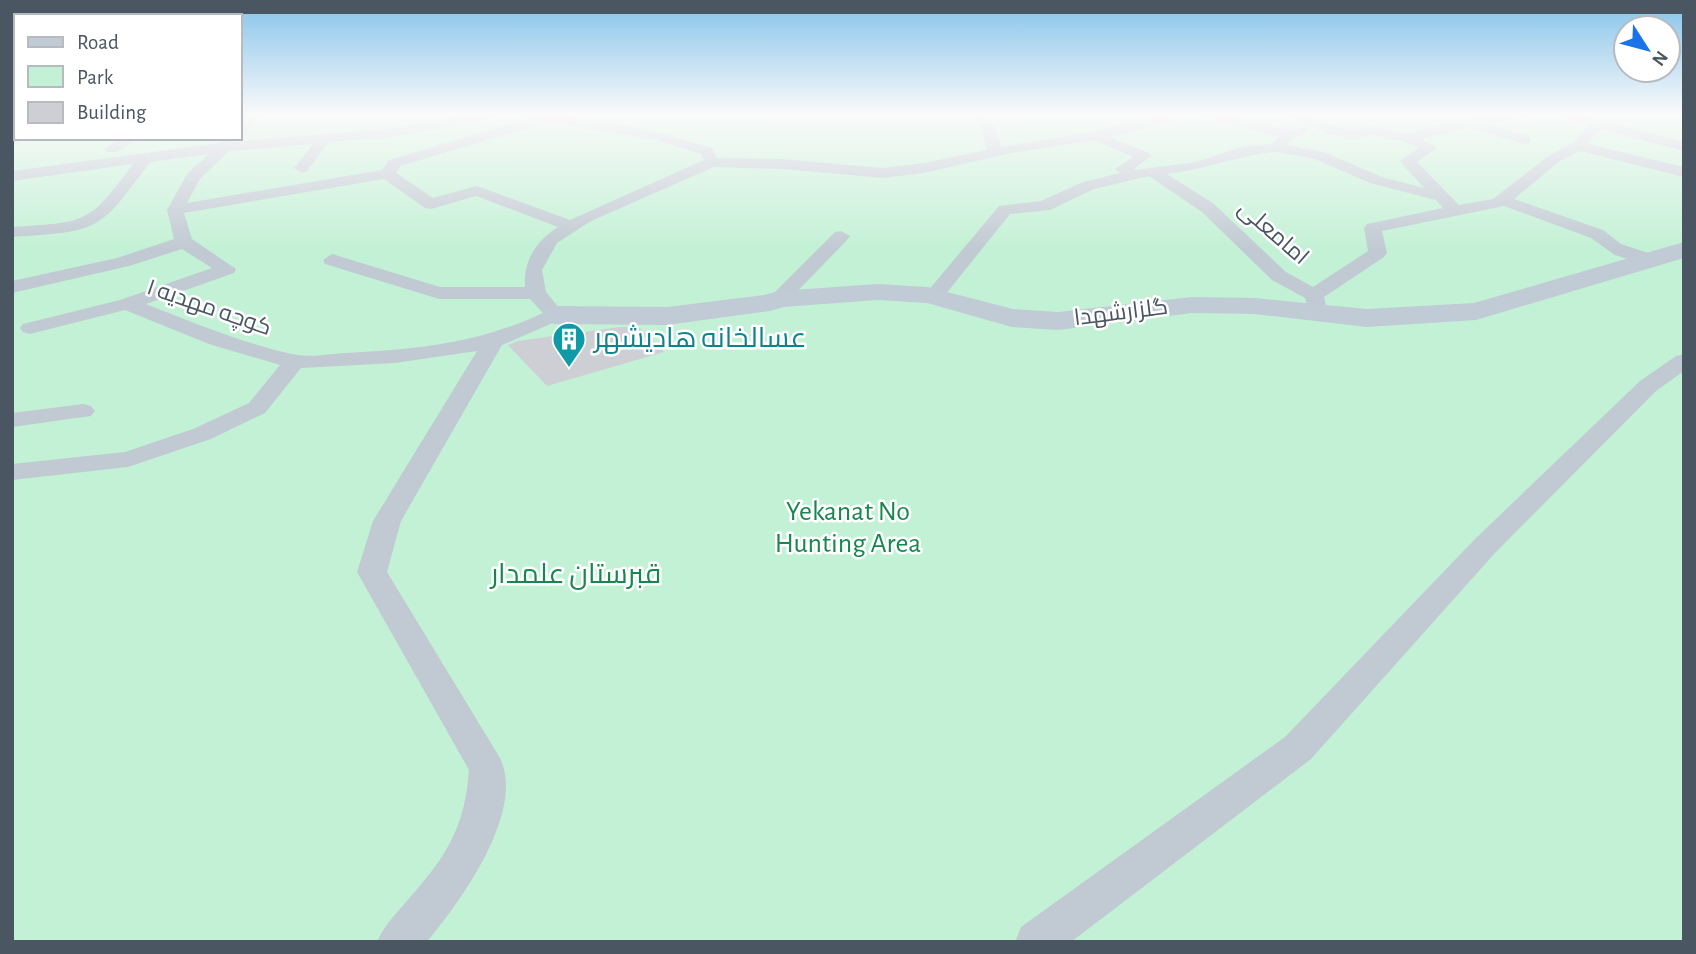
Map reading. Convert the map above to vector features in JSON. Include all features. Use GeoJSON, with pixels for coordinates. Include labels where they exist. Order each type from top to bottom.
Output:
{"type":"FeatureCollection","features":[{"type":"Feature","properties":{"kind":"main road","name":"گلزارشهدا"},"geometry":{"type":"LineString","coordinates":[[555,315],[667,316],[770,303],[779,299],[877,292],[934,296],[1012,318],[1058,321],[1192,305],[1316,304],[1367,318],[1476,311],[1684,250]]}},
{"type":"Feature","properties":{"kind":"street"},"geometry":{"type":"LineString","coordinates":[[12,176],[128,160]]}},
{"type":"Feature","properties":{"kind":"street"},"geometry":{"type":"LineString","coordinates":[[12,232],[69,228],[92,221],[116,196],[144,160]]}},
{"type":"Feature","properties":{"kind":"street"},"geometry":{"type":"LineString","coordinates":[[175,210],[193,177],[212,160]]}},
{"type":"Feature","properties":{"kind":"street"},"geometry":{"type":"LineString","coordinates":[[302,168],[309,160]]}},
{"type":"Feature","properties":{"kind":"street"},"geometry":{"type":"LineString","coordinates":[[387,174],[394,163],[406,160]]}},
{"type":"Feature","properties":{"kind":"street"},"geometry":{"type":"LineString","coordinates":[[555,315],[537,293],[533,270],[550,240],[584,217],[712,162],[783,164],[883,173],[967,160]]}},
{"type":"Feature","properties":{"kind":"street"},"geometry":{"type":"LineString","coordinates":[[1138,160],[1123,169],[1143,173]]}},
{"type":"Feature","properties":{"kind":"street"},"geometry":{"type":"LineString","coordinates":[[934,296],[1005,211],[1044,206],[1089,185],[1143,173],[1198,166],[1217,160]]}},
{"type":"Feature","properties":{"kind":"street"},"geometry":{"type":"LineString","coordinates":[[1329,160],[1376,180],[1442,197]]}},
{"type":"Feature","properties":{"kind":"street"},"geometry":{"type":"LineString","coordinates":[[1411,160],[1408,161],[1455,211]]}},
{"type":"Feature","properties":{"kind":"street"},"geometry":{"type":"LineString","coordinates":[[1316,304],[1378,253],[1373,228],[1498,203],[1553,160]]}},
{"type":"Feature","properties":{"kind":"street"},"geometry":{"type":"LineString","coordinates":[[1633,160],[1684,172]]}},
{"type":"Feature","properties":{"kind":"street","name":"امامعلی"},"geometry":{"type":"LineString","coordinates":[[1143,173],[1208,208],[1279,276],[1316,304]]}},
{"type":"Feature","properties":{"kind":"street"},"geometry":{"type":"LineString","coordinates":[[175,210],[387,174],[431,204],[477,191],[571,226]]}},
{"type":"Feature","properties":{"kind":"street"},"geometry":{"type":"LineString","coordinates":[[1502,200],[1597,234],[1604,242],[1621,251],[1650,260]]}},
{"type":"Feature","properties":{"kind":"street","name":"کوچه مهدیه ۱"},"geometry":{"type":"LineString","coordinates":[[127,304],[227,269],[184,242],[175,210]]}},
{"type":"Feature","properties":{"kind":"street"},"geometry":{"type":"LineString","coordinates":[[779,299],[841,236]]}},
{"type":"Feature","properties":{"kind":"street"},"geometry":{"type":"LineString","coordinates":[[12,287],[122,262],[184,242]]}},
{"type":"Feature","properties":{"kind":"street"},"geometry":{"type":"LineString","coordinates":[[332,260],[439,293],[537,293]]}},
{"type":"Feature","properties":{"kind":"street"},"geometry":{"type":"LineString","coordinates":[[30,328],[127,304]]}},
{"type":"Feature","properties":{"kind":"street","name":"کوچه مهدیه ۱"},"geometry":{"type":"LineString","coordinates":[[127,304],[217,340],[294,362],[433,353],[493,342],[528,330],[555,315]]}},
{"type":"Feature","properties":{"kind":"street"},"geometry":{"type":"LineString","coordinates":[[398,942],[432,906],[469,849],[484,805],[487,769],[372,572],[387,521],[493,342]]}},
{"type":"Feature","properties":{"kind":"street"},"geometry":{"type":"LineString","coordinates":[[1036,942],[1298,748],[1485,546],[1648,386],[1684,361]]}},
{"type":"Feature","properties":{"kind":"street"},"geometry":{"type":"LineString","coordinates":[[12,472],[128,459],[202,434],[257,408],[294,362]]}},
{"type":"Feature","properties":{"kind":"street"},"geometry":{"type":"LineString","coordinates":[[12,420],[83,411]]}},
{"type":"Feature","properties":{"kind":"green space","name":"Yekanat No Hunting Area"},"geometry":{"type":"Polygon","coordinates":[[[12,160],[1684,160],[1684,942],[12,942],[12,160]]]}},
{"type":"Feature","properties":{"kind":"building","name":"عسالخانه هادیشهر"},"geometry":{"type":"Polygon","coordinates":[[[620,327],[639,327],[664,352],[547,386],[508,345],[518,341],[620,327]]]}},
{"type":"Feature","properties":{"kind":"place","name":"عسالخانه هادیشهر"},"geometry":{"type":"Point","coordinates":[569,369]}},
{"type":"Feature","properties":{"kind":"park label","name":"قبرستان علمدار"},"geometry":{"type":"Point","coordinates":[576,575]}}]}
